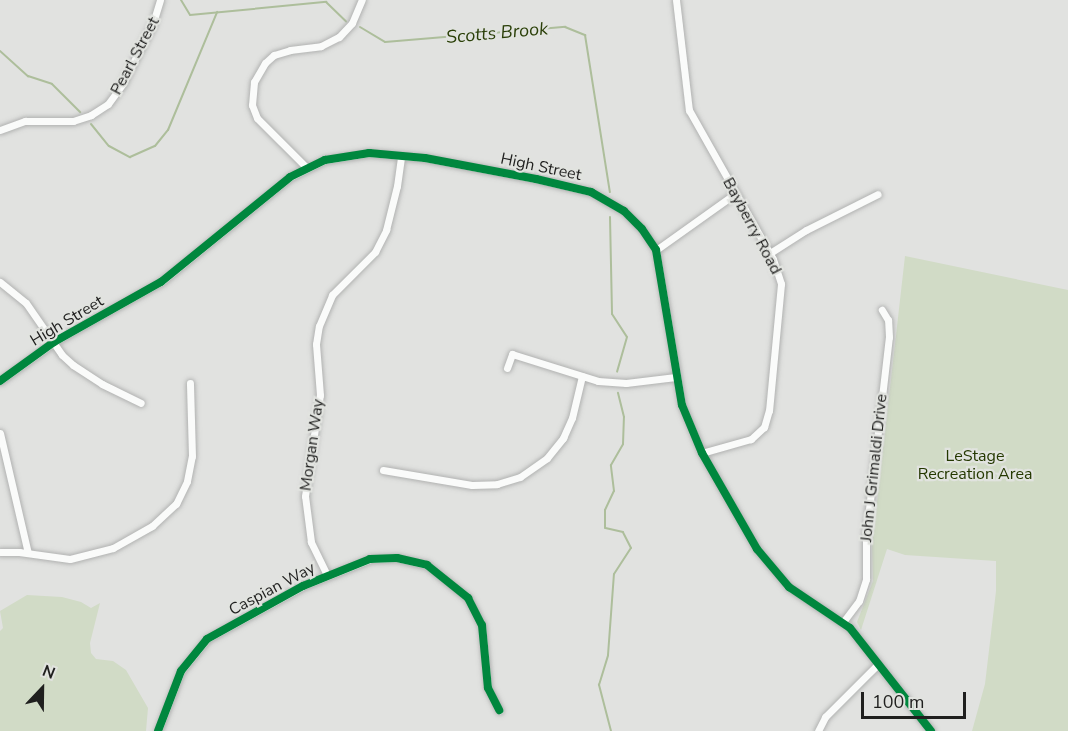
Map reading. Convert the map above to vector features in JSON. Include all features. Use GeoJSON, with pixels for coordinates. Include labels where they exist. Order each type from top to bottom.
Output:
{"type":"FeatureCollection","features":[{"type":"Feature","properties":{"kind":"street","name":"Pearl Street"},"geometry":{"type":"LineString","coordinates":[[0,130],[32,120],[73,122],[91,115],[108,104],[128,73],[157,15],[160,0]]}},
{"type":"Feature","properties":{"kind":"street"},"geometry":{"type":"LineString","coordinates":[[306,167],[256,118],[252,105],[254,82],[265,63],[274,55],[290,50],[321,46],[339,37],[352,23],[362,0]]}},
{"type":"Feature","properties":{"kind":"street","name":"Bayberry Road"},"geometry":{"type":"LineString","coordinates":[[676,0],[689,110],[770,253],[781,284],[767,418],[758,435],[751,439],[702,453]]}},
{"type":"Feature","properties":{"kind":"street","name":"High Street"},"geometry":{"type":"LineString","coordinates":[[0,381],[54,342],[161,282],[277,187],[306,167],[348,155],[379,153],[442,160],[591,192],[614,203],[629,215],[656,250],[682,405],[702,453],[772,570],[789,587],[843,622],[931,731]]}},
{"type":"Feature","properties":{"kind":"street","name":"Morgan Way"},"geometry":{"type":"LineString","coordinates":[[327,575],[311,542],[305,496],[320,395],[316,344],[319,326],[332,295],[375,252],[386,230],[397,186],[401,156]]}},
{"type":"Feature","properties":{"kind":"street"},"geometry":{"type":"LineString","coordinates":[[656,250],[736,193]]}},
{"type":"Feature","properties":{"kind":"street"},"geometry":{"type":"LineString","coordinates":[[770,253],[806,230],[878,194]]}},
{"type":"Feature","properties":{"kind":"street"},"geometry":{"type":"LineString","coordinates":[[0,282],[26,303],[62,355],[87,376],[141,403]]}},
{"type":"Feature","properties":{"kind":"street","name":"John J Grimaldi Drive"},"geometry":{"type":"LineString","coordinates":[[843,622],[862,595],[866,579],[866,540],[889,337],[888,320],[882,310]]}},
{"type":"Feature","properties":{"kind":"street"},"geometry":{"type":"LineString","coordinates":[[507,368],[512,354],[582,376],[618,383],[676,377]]}},
{"type":"Feature","properties":{"kind":"street"},"geometry":{"type":"LineString","coordinates":[[383,470],[480,486],[520,477],[547,458],[563,438],[572,418],[582,376]]}},
{"type":"Feature","properties":{"kind":"street"},"geometry":{"type":"LineString","coordinates":[[0,552],[70,559],[113,548],[152,526],[176,504],[187,481],[192,456],[190,383]]}},
{"type":"Feature","properties":{"kind":"street"},"geometry":{"type":"LineString","coordinates":[[0,433],[28,553]]}},
{"type":"Feature","properties":{"kind":"street","name":"Caspian Way"},"geometry":{"type":"LineString","coordinates":[[158,731],[181,671],[207,639],[327,575],[370,559],[397,558],[427,566],[447,579],[468,598],[482,625],[488,688],[499,710]]}},
{"type":"Feature","properties":{"kind":"street"},"geometry":{"type":"LineString","coordinates":[[818,731],[825,717],[878,663]]}},
{"type":"Feature","properties":{"kind":"green space","name":"LeStage Recreation Area"},"geometry":{"type":"Polygon","coordinates":[[[905,256],[1068,290],[1068,731],[972,731],[985,684],[996,591],[996,561],[905,555],[887,549],[861,630],[857,622],[873,581],[872,546],[905,256]]]}},
{"type":"Feature","properties":{"kind":"green space"},"geometry":{"type":"Polygon","coordinates":[[[27,595],[62,597],[81,602],[91,608],[100,603],[90,643],[91,653],[96,659],[113,661],[126,670],[148,708],[146,731],[0,731],[0,631],[3,628],[0,611],[27,595]]]}},
{"type":"Feature","properties":{"kind":"waterway","name":"Scotts Brook"},"geometry":{"type":"LineString","coordinates":[[181,0],[190,15],[326,2],[346,21]]}},
{"type":"Feature","properties":{"kind":"waterway"},"geometry":{"type":"LineString","coordinates":[[91,124],[109,146],[130,157],[155,146],[168,130],[217,12]]}},
{"type":"Feature","properties":{"kind":"waterway","name":"Scotts Brook"},"geometry":{"type":"LineString","coordinates":[[360,27],[385,42],[565,27],[585,35],[610,192]]}},
{"type":"Feature","properties":{"kind":"waterway"},"geometry":{"type":"LineString","coordinates":[[0,51],[28,76],[52,84],[80,112]]}},
{"type":"Feature","properties":{"kind":"waterway","name":"Scotts Brook"},"geometry":{"type":"LineString","coordinates":[[610,217],[612,314],[627,337],[617,372]]}},
{"type":"Feature","properties":{"kind":"waterway","name":"Scotts Brook"},"geometry":{"type":"LineString","coordinates":[[611,731],[599,685],[608,655],[614,574],[631,548],[623,532],[605,528],[605,510],[614,491],[611,465],[623,444],[624,417],[618,393]]}},
{"type":"Feature","properties":{"kind":"cycle path"},"geometry":{"type":"LineString","coordinates":[[0,381],[54,342],[161,282],[290,177],[325,160],[369,153],[425,158],[591,192],[624,211],[642,229],[656,250],[682,405],[702,453],[757,549],[789,587],[850,628],[931,731]]}},
{"type":"Feature","properties":{"kind":"cycle path"},"geometry":{"type":"LineString","coordinates":[[158,731],[181,671],[207,639],[303,586],[370,559],[397,558],[427,565],[468,598],[482,625],[488,688],[499,710]]}}]}
